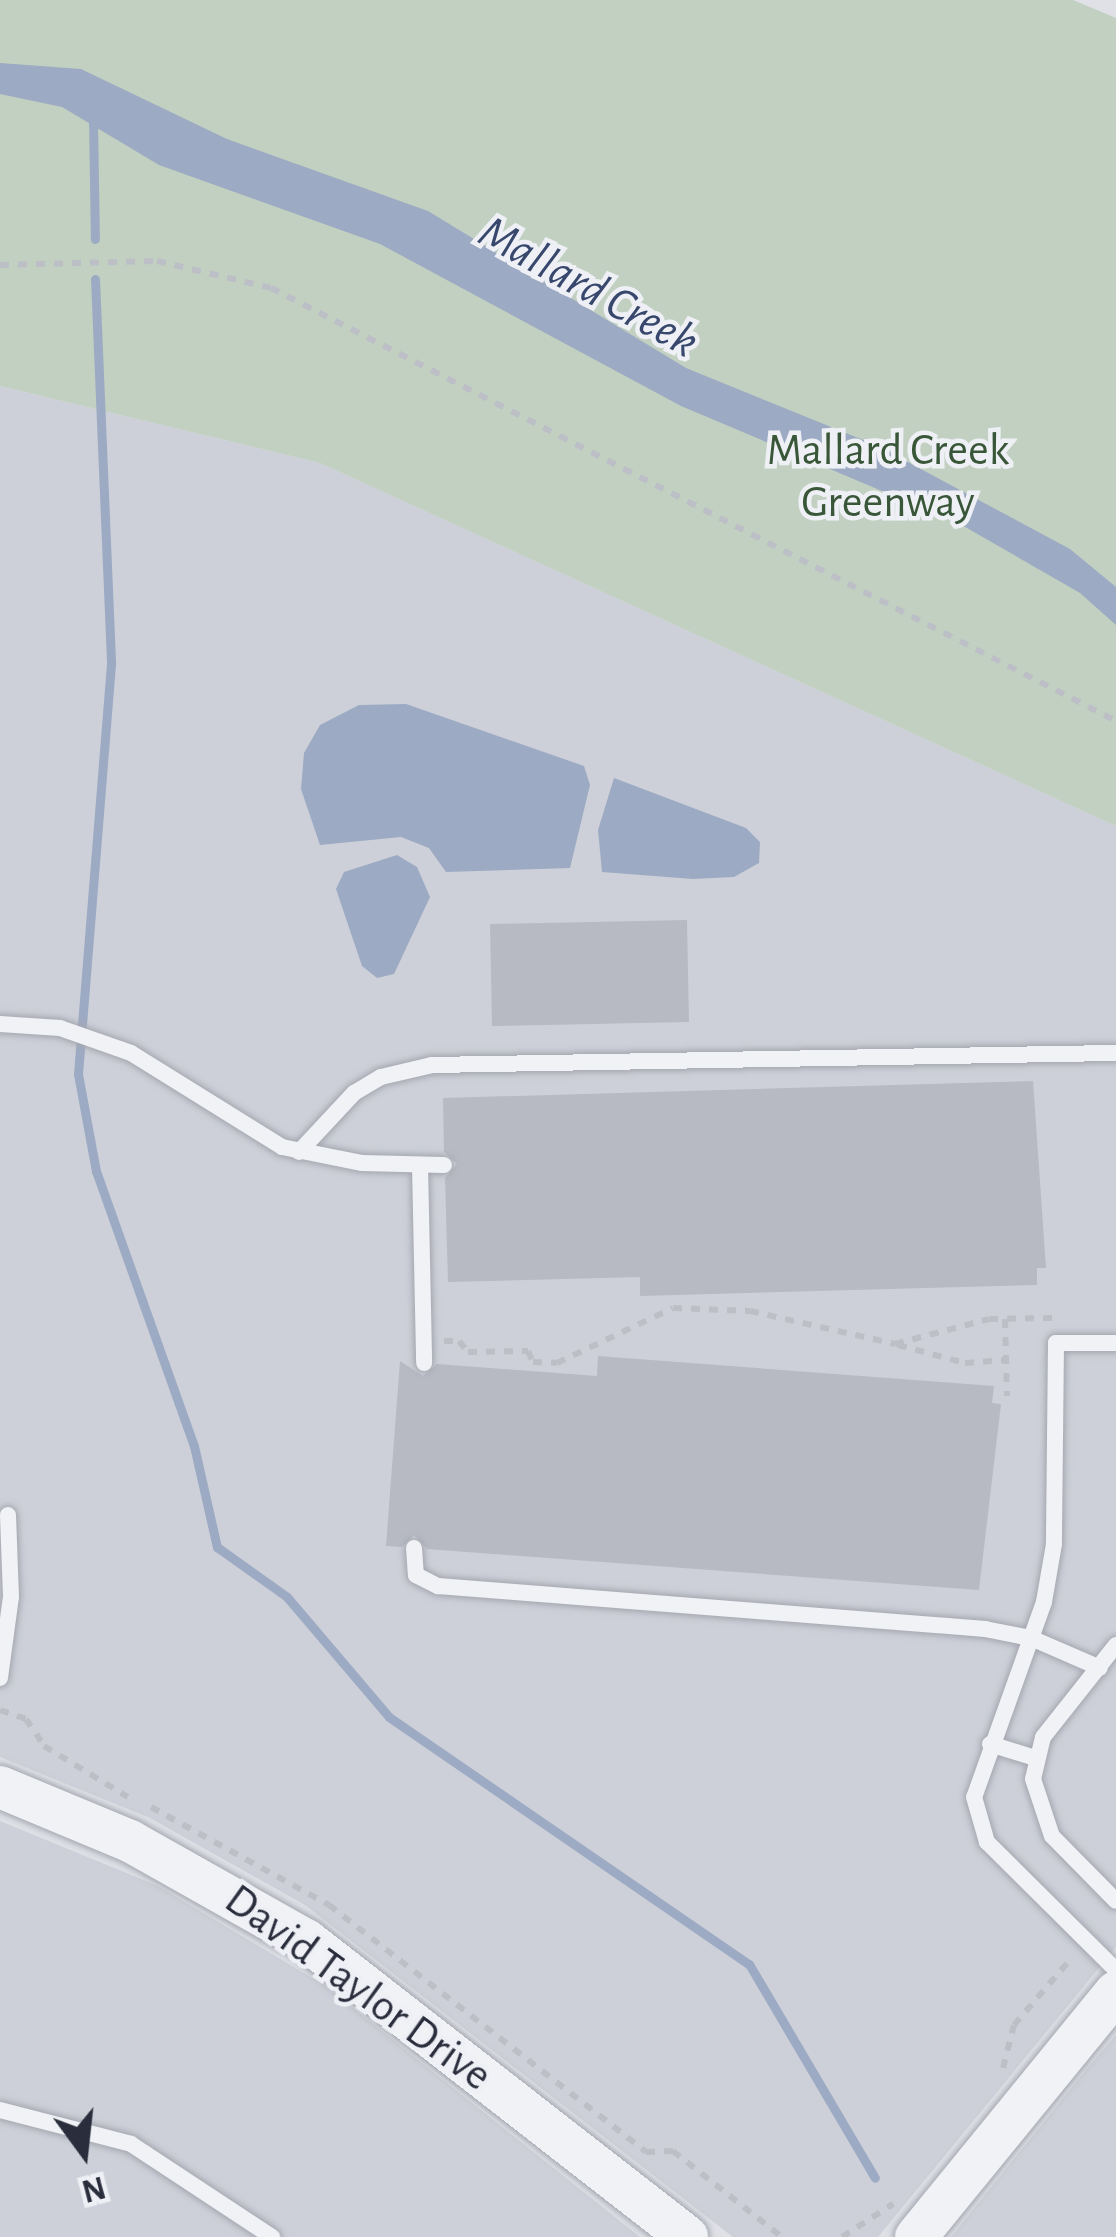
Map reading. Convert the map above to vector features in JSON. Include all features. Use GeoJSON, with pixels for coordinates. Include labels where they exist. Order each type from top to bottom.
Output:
{"type":"FeatureCollection","features":[{"type":"Feature","properties":{"kind":"street","name":"David Taylor Drive"},"geometry":{"type":"LineString","coordinates":[[0,1787],[130,1841],[306,1940],[687,2237]]}},
{"type":"Feature","properties":{"kind":"street"},"geometry":{"type":"LineString","coordinates":[[916,2237],[1116,1993]]}},
{"type":"Feature","properties":{"kind":"lane"},"geometry":{"type":"LineString","coordinates":[[0,1024],[29,1023],[130,1053],[204,1093],[250,1132],[299,1152],[444,1165]]}},
{"type":"Feature","properties":{"kind":"lane"},"geometry":{"type":"LineString","coordinates":[[299,1152],[354,1093],[432,1065],[1116,1053]]}},
{"type":"Feature","properties":{"kind":"lane"},"geometry":{"type":"LineString","coordinates":[[420,1165],[424,1363]]}},
{"type":"Feature","properties":{"kind":"lane"},"geometry":{"type":"LineString","coordinates":[[1116,1343],[1056,1343],[1054,1544],[1031,1638],[974,1797],[977,1821],[1007,1864],[1116,1970]]}},
{"type":"Feature","properties":{"kind":"lane"},"geometry":{"type":"LineString","coordinates":[[0,1678],[11,1597],[8,1515]]}},
{"type":"Feature","properties":{"kind":"lane"},"geometry":{"type":"LineString","coordinates":[[413,1548],[416,1575],[438,1586],[1031,1638],[1100,1668]]}},
{"type":"Feature","properties":{"kind":"lane"},"geometry":{"type":"LineString","coordinates":[[1116,1645],[1035,1758],[1038,1810],[1052,1836],[1116,1900]]}},
{"type":"Feature","properties":{"kind":"lane"},"geometry":{"type":"LineString","coordinates":[[990,1744],[1035,1758]]}},
{"type":"Feature","properties":{"kind":"lane"},"geometry":{"type":"LineString","coordinates":[[0,2110],[131,2144],[272,2237]]}},
{"type":"Feature","properties":{"kind":"path"},"geometry":{"type":"LineString","coordinates":[[0,265],[157,261],[272,288],[1116,721]]}},
{"type":"Feature","properties":{"kind":"path"},"geometry":{"type":"LineString","coordinates":[[441,1340],[557,1363],[673,1308],[750,1311],[964,1363],[1006,1360]]}},
{"type":"Feature","properties":{"kind":"path"},"geometry":{"type":"LineString","coordinates":[[895,1344],[1005,1318],[1073,1318]]}},
{"type":"Feature","properties":{"kind":"path"},"geometry":{"type":"LineString","coordinates":[[1005,1318],[1007,1396]]}},
{"type":"Feature","properties":{"kind":"path"},"geometry":{"type":"LineString","coordinates":[[990,2083],[1004,2066],[1013,2025],[1086,1941]]}},
{"type":"Feature","properties":{"kind":"path"},"geometry":{"type":"LineString","coordinates":[[842,2237],[904,2189]]}},
{"type":"Feature","properties":{"kind":"shaded area"},"geometry":{"type":"Polygon","coordinates":[[[0,386],[320,463],[1116,826],[1116,1947],[878,2237],[733,2237],[305,1905],[150,1818],[0,1757],[0,386]]]}},
{"type":"Feature","properties":{"kind":"shaded area"},"geometry":{"type":"Polygon","coordinates":[[[0,1821],[158,1886],[324,1985],[640,2237],[0,2237],[0,1821]]]}},
{"type":"Feature","properties":{"kind":"shaded area"},"geometry":{"type":"Polygon","coordinates":[[[1116,2035],[1116,2237],[951,2237],[1090,2065],[1116,2035]]]}},
{"type":"Feature","properties":{"kind":"green space","name":"Mallard Creek Greenway"},"geometry":{"type":"Polygon","coordinates":[[[0,0],[1073,0],[1116,18],[1116,826],[320,463],[0,386],[0,0]]]}},
{"type":"Feature","properties":{"kind":"water"},"geometry":{"type":"Polygon","coordinates":[[[0,63],[81,69],[227,139],[428,211],[686,368],[878,446],[1070,549],[1116,587],[1116,625],[1080,593],[960,524],[681,406],[380,244],[159,165],[62,107],[0,94],[0,63]]]}},
{"type":"Feature","properties":{"kind":"water"},"geometry":{"type":"Polygon","coordinates":[[[406,704],[584,766],[590,785],[570,868],[446,872],[429,848],[401,837],[320,845],[301,789],[304,753],[320,725],[359,705],[406,704]]]}},
{"type":"Feature","properties":{"kind":"water"},"geometry":{"type":"Polygon","coordinates":[[[614,778],[746,828],[760,842],[759,863],[734,877],[602,872],[598,830],[614,778]]]}},
{"type":"Feature","properties":{"kind":"water"},"geometry":{"type":"Polygon","coordinates":[[[397,855],[417,867],[430,897],[394,974],[377,978],[362,966],[336,889],[344,872],[397,855]]]}},
{"type":"Feature","properties":{"kind":"building"},"geometry":{"type":"Polygon","coordinates":[[[687,920],[689,1022],[492,1026],[490,924],[687,920]]]}},
{"type":"Feature","properties":{"kind":"building"},"geometry":{"type":"Polygon","coordinates":[[[1033,1081],[1046,1268],[1037,1268],[1037,1285],[640,1296],[640,1277],[448,1282],[445,1178],[457,1164],[444,1152],[443,1098],[1033,1081]]]}},
{"type":"Feature","properties":{"kind":"building"},"geometry":{"type":"Polygon","coordinates":[[[598,1356],[994,1386],[992,1403],[1001,1404],[979,1590],[427,1549],[414,1535],[402,1547],[386,1546],[400,1361],[423,1376],[437,1364],[597,1376],[598,1356]]]}},
{"type":"Feature","properties":{"kind":"waterway"},"geometry":{"type":"LineString","coordinates":[[93,118],[95,239]]}},
{"type":"Feature","properties":{"kind":"waterway"},"geometry":{"type":"LineString","coordinates":[[95,279],[111,664],[78,1074],[96,1171],[194,1446],[217,1547],[287,1597],[389,1717],[749,1964],[875,2178]]}},
{"type":"Feature","properties":{"kind":"water label","name":"Mallard Creek"},"geometry":{"type":"Point","coordinates":[588,288]}}]}
